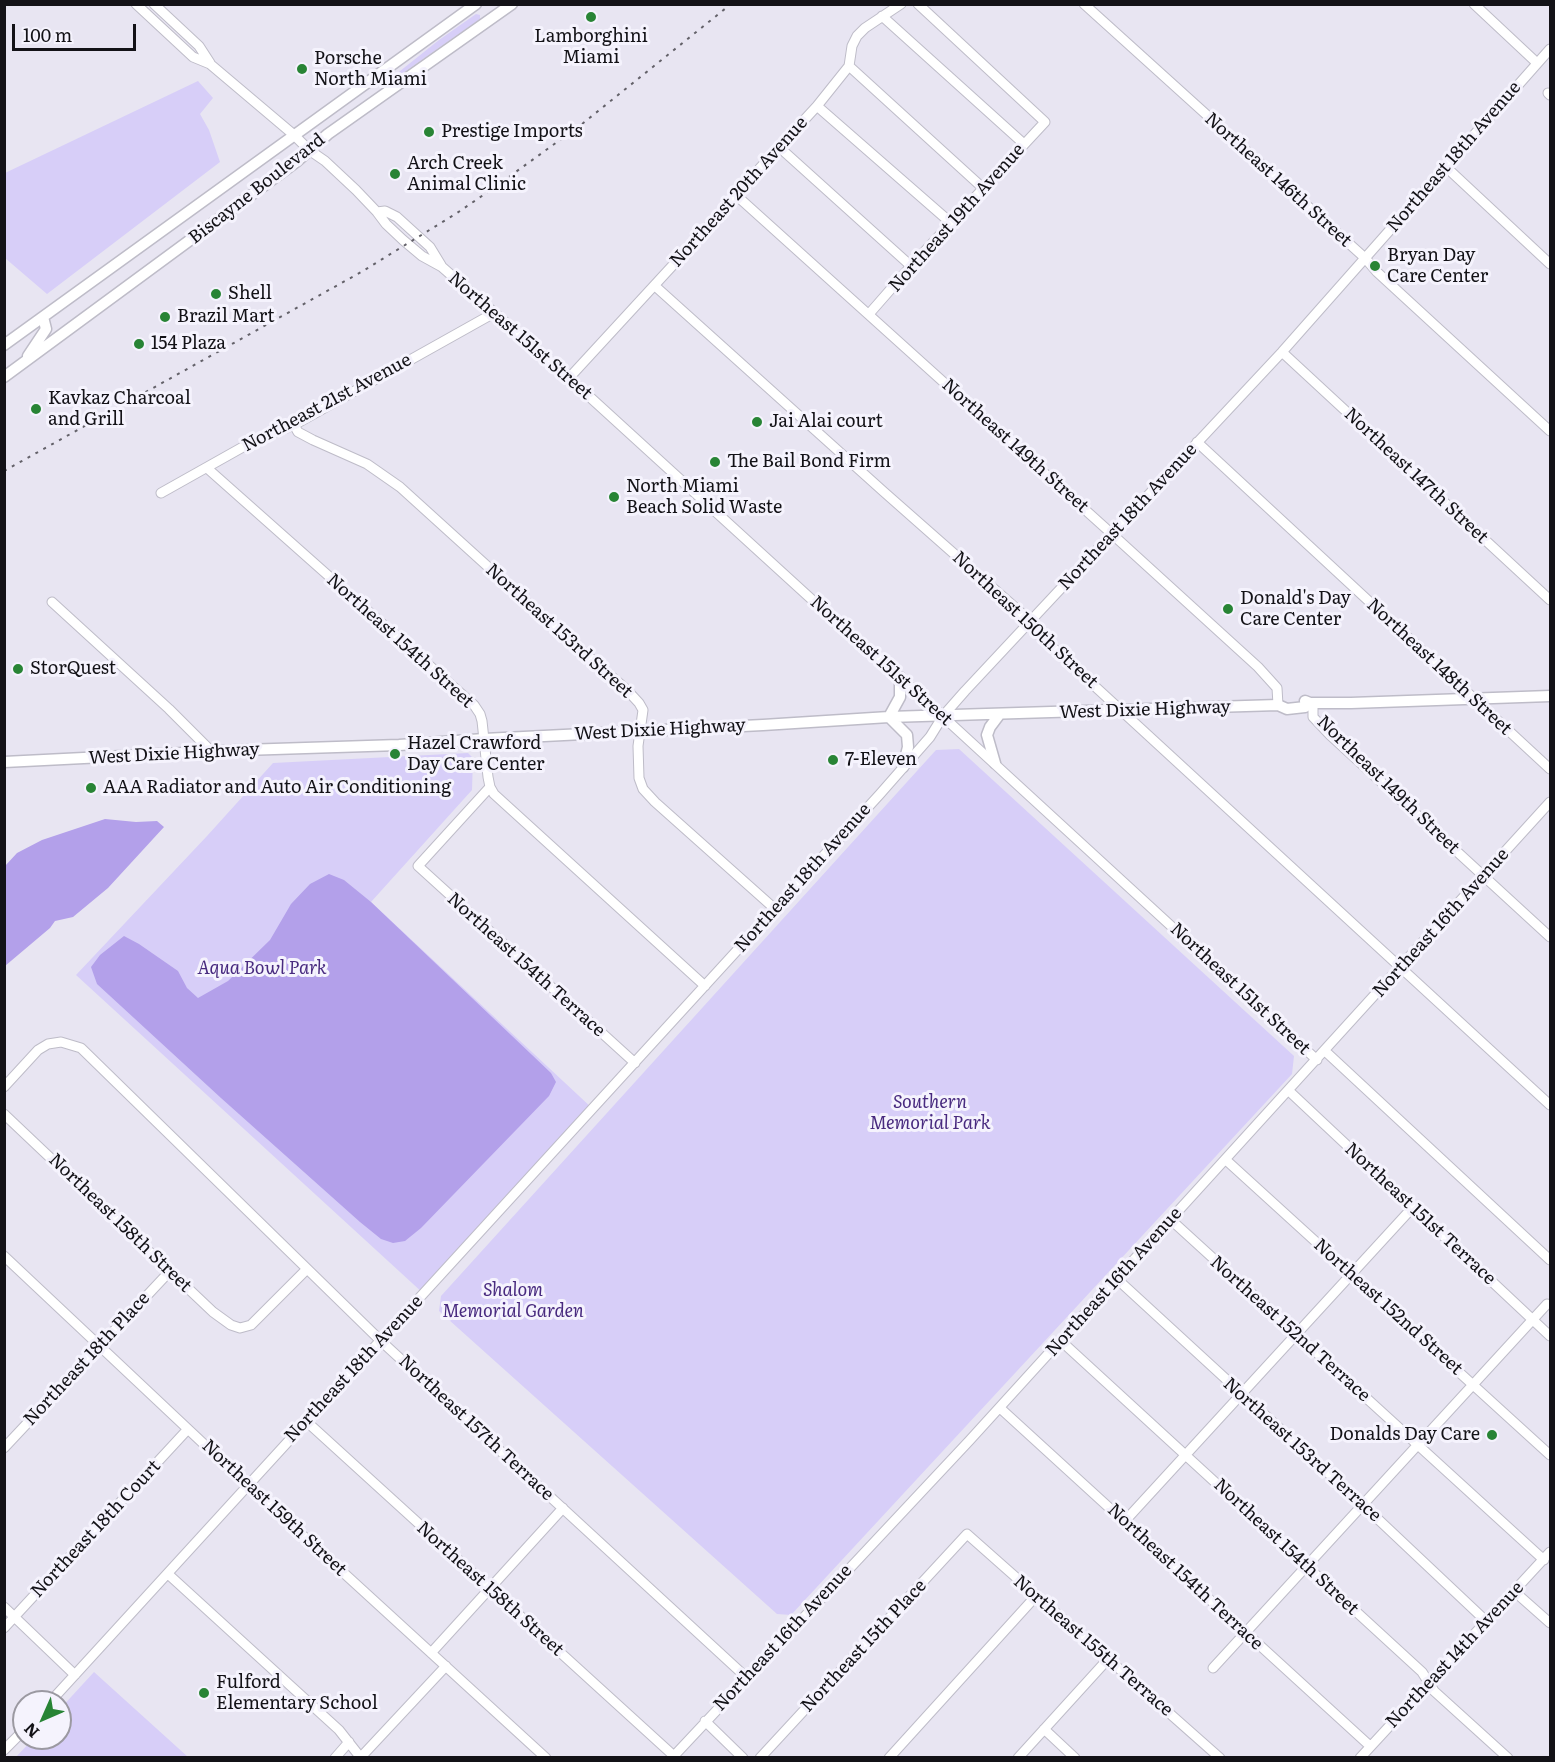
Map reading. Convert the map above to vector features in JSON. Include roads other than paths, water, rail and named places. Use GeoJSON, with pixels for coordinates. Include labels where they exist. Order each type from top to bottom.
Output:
{"type":"FeatureCollection","features":[{"type":"Feature","properties":{"kind":"main road","name":"Biscayne Boulevard"},"geometry":{"type":"LineString","coordinates":[[4,345],[476,4]]}},
{"type":"Feature","properties":{"kind":"main road","name":"Biscayne Boulevard"},"geometry":{"type":"LineString","coordinates":[[4,377],[296,162],[309,150],[512,5]]}},
{"type":"Feature","properties":{"kind":"main road"},"geometry":{"type":"LineString","coordinates":[[21,365],[46,329],[43,317]]}},
{"type":"Feature","properties":{"kind":"main road"},"geometry":{"type":"LineString","coordinates":[[900,677],[900,698],[889,717],[907,735],[908,747],[903,766]]}},
{"type":"Feature","properties":{"kind":"main road","name":"West Dixie Highway"},"geometry":{"type":"LineString","coordinates":[[4,762],[399,745],[889,717],[1278,705],[1287,708],[1305,707],[1311,703],[1551,696]]}},
{"type":"Feature","properties":{"kind":"main road"},"geometry":{"type":"LineString","coordinates":[[995,763],[987,735],[999,715]]}},
{"type":"Feature","properties":{"kind":"street","name":"Northeast 151st Street"},"geometry":{"type":"LineString","coordinates":[[136,4],[193,57],[210,64],[309,150],[325,161],[377,212],[385,211],[397,217],[430,247],[442,267],[569,378],[843,628],[944,716],[1317,1060]]}},
{"type":"Feature","properties":{"kind":"street","name":"Northeast 20th Avenue"},"geometry":{"type":"LineString","coordinates":[[569,378],[817,106],[849,66],[852,46],[857,36],[901,4]]}},
{"type":"Feature","properties":{"kind":"street","name":"Northeast 19th Avenue"},"geometry":{"type":"LineString","coordinates":[[869,314],[1045,122],[918,4]]}},
{"type":"Feature","properties":{"kind":"street","name":"Northeast 146th Street"},"geometry":{"type":"LineString","coordinates":[[1084,4],[1365,258],[1377,272],[1551,431]]}},
{"type":"Feature","properties":{"kind":"street"},"geometry":{"type":"LineString","coordinates":[[1474,4],[1537,63]]}},
{"type":"Feature","properties":{"kind":"street","name":"Northeast 151st Street"},"geometry":{"type":"LineString","coordinates":[[156,5],[199,45],[210,64]]}},
{"type":"Feature","properties":{"kind":"street"},"geometry":{"type":"LineString","coordinates":[[147,15],[156,5]]}},
{"type":"Feature","properties":{"kind":"street"},"geometry":{"type":"LineString","coordinates":[[882,16],[1024,144]]}},
{"type":"Feature","properties":{"kind":"street","name":"Northeast 18th Avenue"},"geometry":{"type":"LineString","coordinates":[[62,1690],[775,909],[930,737],[944,716],[1282,352],[1551,49]]}},
{"type":"Feature","properties":{"kind":"street"},"geometry":{"type":"LineString","coordinates":[[849,66],[984,189]]}},
{"type":"Feature","properties":{"kind":"street"},"geometry":{"type":"LineString","coordinates":[[817,106],[951,223]]}},
{"type":"Feature","properties":{"kind":"street"},"geometry":{"type":"LineString","coordinates":[[779,147],[911,266]]}},
{"type":"Feature","properties":{"kind":"street"},"geometry":{"type":"LineString","coordinates":[[1446,167],[1551,264]]}},
{"type":"Feature","properties":{"kind":"street","name":"Northeast 149th Street"},"geometry":{"type":"LineString","coordinates":[[737,196],[1257,667],[1277,688],[1278,705]]}},
{"type":"Feature","properties":{"kind":"street","name":"Northeast 150th Street"},"geometry":{"type":"LineString","coordinates":[[655,286],[1031,622],[1038,633],[1121,711],[1551,1106]]}},
{"type":"Feature","properties":{"kind":"street","name":"Northeast 21st Avenue"},"geometry":{"type":"LineString","coordinates":[[161,493],[250,443],[294,425],[494,313]]}},
{"type":"Feature","properties":{"kind":"street","name":"Northeast 147th Street"},"geometry":{"type":"LineString","coordinates":[[1282,352],[1551,600]]}},
{"type":"Feature","properties":{"kind":"street","name":"Northeast 153rd Street"},"geometry":{"type":"LineString","coordinates":[[294,425],[298,432],[367,464],[400,487],[627,690],[643,710],[638,746],[639,778],[643,789],[775,909]]}},
{"type":"Feature","properties":{"kind":"street","name":"Northeast 148th Street"},"geometry":{"type":"LineString","coordinates":[[1197,442],[1551,770]]}},
{"type":"Feature","properties":{"kind":"street","name":"Northeast 154th Street"},"geometry":{"type":"LineString","coordinates":[[207,468],[474,705],[480,714],[490,787]]}},
{"type":"Feature","properties":{"kind":"street"},"geometry":{"type":"LineString","coordinates":[[52,602],[212,752]]}},
{"type":"Feature","properties":{"kind":"street","name":"Northeast 149th Street"},"geometry":{"type":"LineString","coordinates":[[1311,703],[1313,717],[1325,729],[1551,937]]}},
{"type":"Feature","properties":{"kind":"street"},"geometry":{"type":"LineString","coordinates":[[490,787],[498,799],[705,986]]}},
{"type":"Feature","properties":{"kind":"street","name":"Northeast 154th Terrace"},"geometry":{"type":"LineString","coordinates":[[490,787],[418,866],[635,1063]]}},
{"type":"Feature","properties":{"kind":"street","name":"Northeast 16th Avenue"},"geometry":{"type":"LineString","coordinates":[[673,1757],[1000,1408],[1551,802]]}},
{"type":"Feature","properties":{"kind":"street","name":"Northeast 157th Terrace"},"geometry":{"type":"LineString","coordinates":[[4,1086],[38,1050],[48,1044],[61,1042],[81,1048],[381,1341],[747,1678]]}},
{"type":"Feature","properties":{"kind":"street","name":"Northeast 151st Street"},"geometry":{"type":"LineString","coordinates":[[1325,1052],[1551,1260]]}},
{"type":"Feature","properties":{"kind":"street","name":"Northeast 151st Terrace"},"geometry":{"type":"LineString","coordinates":[[1289,1091],[1551,1336]]}},
{"type":"Feature","properties":{"kind":"street","name":"Northeast 158th Street"},"geometry":{"type":"LineString","coordinates":[[4,1114],[218,1316],[231,1325],[240,1328],[251,1325],[308,1269]]}},
{"type":"Feature","properties":{"kind":"street","name":"Northeast 152nd Street"},"geometry":{"type":"LineString","coordinates":[[1226,1160],[1551,1455]]}},
{"type":"Feature","properties":{"kind":"street"},"geometry":{"type":"LineString","coordinates":[[1124,1522],[1413,1207]]}},
{"type":"Feature","properties":{"kind":"street","name":"Northeast 152nd Terrace"},"geometry":{"type":"LineString","coordinates":[[1170,1219],[1418,1445],[1547,1556]]}},
{"type":"Feature","properties":{"kind":"street","name":"Northeast 159th Street"},"geometry":{"type":"LineString","coordinates":[[7,1262],[546,1758]]}},
{"type":"Feature","properties":{"kind":"street","name":"Northeast 18th Place"},"geometry":{"type":"LineString","coordinates":[[4,1448],[170,1271]]}},
{"type":"Feature","properties":{"kind":"street","name":"Northeast 153rd Terrace"},"geometry":{"type":"LineString","coordinates":[[1117,1279],[1486,1621]]}},
{"type":"Feature","properties":{"kind":"street"},"geometry":{"type":"LineString","coordinates":[[1214,1668],[1547,1304]]}},
{"type":"Feature","properties":{"kind":"street","name":"Northeast 154th Street"},"geometry":{"type":"LineString","coordinates":[[1060,1340],[1422,1672],[1434,1691],[1508,1758]]}},
{"type":"Feature","properties":{"kind":"street","name":"Northeast 154th Terrace"},"geometry":{"type":"LineString","coordinates":[[1000,1408],[1370,1746]]}},
{"type":"Feature","properties":{"kind":"street","name":"Northeast 158th Street"},"geometry":{"type":"LineString","coordinates":[[306,1421],[673,1757]]}},
{"type":"Feature","properties":{"kind":"street","name":"Northeast 18th Court"},"geometry":{"type":"LineString","coordinates":[[4,1628],[188,1430]]}},
{"type":"Feature","properties":{"kind":"street"},"geometry":{"type":"LineString","coordinates":[[432,1653],[562,1509]]}},
{"type":"Feature","properties":{"kind":"street","name":"Northeast 155th Terrace"},"geometry":{"type":"LineString","coordinates":[[967,1534],[1220,1758]]}},
{"type":"Feature","properties":{"kind":"street","name":"Northeast 15th Place"},"geometry":{"type":"LineString","coordinates":[[760,1758],[967,1534]]}},
{"type":"Feature","properties":{"kind":"street","name":"Northeast 14th Avenue"},"geometry":{"type":"LineString","coordinates":[[1360,1758],[1547,1556]]}},
{"type":"Feature","properties":{"kind":"street"},"geometry":{"type":"LineString","coordinates":[[168,1574],[339,1730],[361,1757],[446,1666]]}},
{"type":"Feature","properties":{"kind":"street"},"geometry":{"type":"LineString","coordinates":[[1515,1592],[1551,1623]]}},
{"type":"Feature","properties":{"kind":"street"},"geometry":{"type":"LineString","coordinates":[[889,1758],[1036,1596]]}},
{"type":"Feature","properties":{"kind":"street"},"geometry":{"type":"LineString","coordinates":[[4,1607],[75,1676]]}},
{"type":"Feature","properties":{"kind":"street"},"geometry":{"type":"LineString","coordinates":[[1018,1758],[1108,1659]]}},
{"type":"Feature","properties":{"kind":"street"},"geometry":{"type":"LineString","coordinates":[[705,1721],[743,1758]]}},
{"type":"Feature","properties":{"kind":"street"},"geometry":{"type":"LineString","coordinates":[[1044,1729],[1075,1758]]}},
{"type":"Feature","properties":{"kind":"street"},"geometry":{"type":"LineString","coordinates":[[335,1758],[349,1742]]}},
{"type":"Feature","properties":{"kind":"railway"},"geometry":{"type":"LineString","coordinates":[[4,471],[363,271],[457,213],[582,124],[731,4]]}},
{"type":"Feature","properties":{"kind":"place","name":"Lamborghini Miami"},"geometry":{"type":"Point","coordinates":[591,17]}},
{"type":"Feature","properties":{"kind":"place","name":"Porsche North Miami"},"geometry":{"type":"Point","coordinates":[302,69]}},
{"type":"Feature","properties":{"kind":"place","name":"Prestige Imports"},"geometry":{"type":"Point","coordinates":[429,132]}},
{"type":"Feature","properties":{"kind":"place","name":"Arch Creek Animal Clinic"},"geometry":{"type":"Point","coordinates":[395,174]}},
{"type":"Feature","properties":{"kind":"place","name":"Bryan Day Care Center"},"geometry":{"type":"Point","coordinates":[1375,266]}},
{"type":"Feature","properties":{"kind":"place","name":"Shell"},"geometry":{"type":"Point","coordinates":[216,294]}},
{"type":"Feature","properties":{"kind":"place","name":"Brazil Mart"},"geometry":{"type":"Point","coordinates":[165,317]}},
{"type":"Feature","properties":{"kind":"place","name":"154 Plaza"},"geometry":{"type":"Point","coordinates":[139,344]}},
{"type":"Feature","properties":{"kind":"place","name":"Kavkaz Charcoal and Grill"},"geometry":{"type":"Point","coordinates":[36,409]}},
{"type":"Feature","properties":{"kind":"place","name":"Jai Alai court"},"geometry":{"type":"Point","coordinates":[757,422]}},
{"type":"Feature","properties":{"kind":"place","name":"The Bail Bond Firm"},"geometry":{"type":"Point","coordinates":[715,462]}},
{"type":"Feature","properties":{"kind":"place","name":"North Miami Beach Solid Waste"},"geometry":{"type":"Point","coordinates":[614,497]}},
{"type":"Feature","properties":{"kind":"place","name":"Donald's Day Care Center"},"geometry":{"type":"Point","coordinates":[1228,609]}},
{"type":"Feature","properties":{"kind":"place","name":"StorQuest"},"geometry":{"type":"Point","coordinates":[18,669]}},
{"type":"Feature","properties":{"kind":"place","name":"Hazel Crawford Day Care Center"},"geometry":{"type":"Point","coordinates":[395,754]}},
{"type":"Feature","properties":{"kind":"place","name":"7-Eleven"},"geometry":{"type":"Point","coordinates":[833,760]}},
{"type":"Feature","properties":{"kind":"place","name":"AAA Radiator and Auto Air Conditioning"},"geometry":{"type":"Point","coordinates":[91,788]}},
{"type":"Feature","properties":{"kind":"place","name":"Donalds Day Care"},"geometry":{"type":"Point","coordinates":[1492,1435]}},
{"type":"Feature","properties":{"kind":"place","name":"Fulford Elementary School"},"geometry":{"type":"Point","coordinates":[204,1693]}},
{"type":"Feature","properties":{"kind":"park label","name":"Aqua Bowl Park"},"geometry":{"type":"Point","coordinates":[262,969]}},
{"type":"Feature","properties":{"kind":"park label","name":"Southern Memorial Park"},"geometry":{"type":"Point","coordinates":[930,1113]}},
{"type":"Feature","properties":{"kind":"park label","name":"Shalom Memorial Garden"},"geometry":{"type":"Point","coordinates":[513,1301]}}]}
